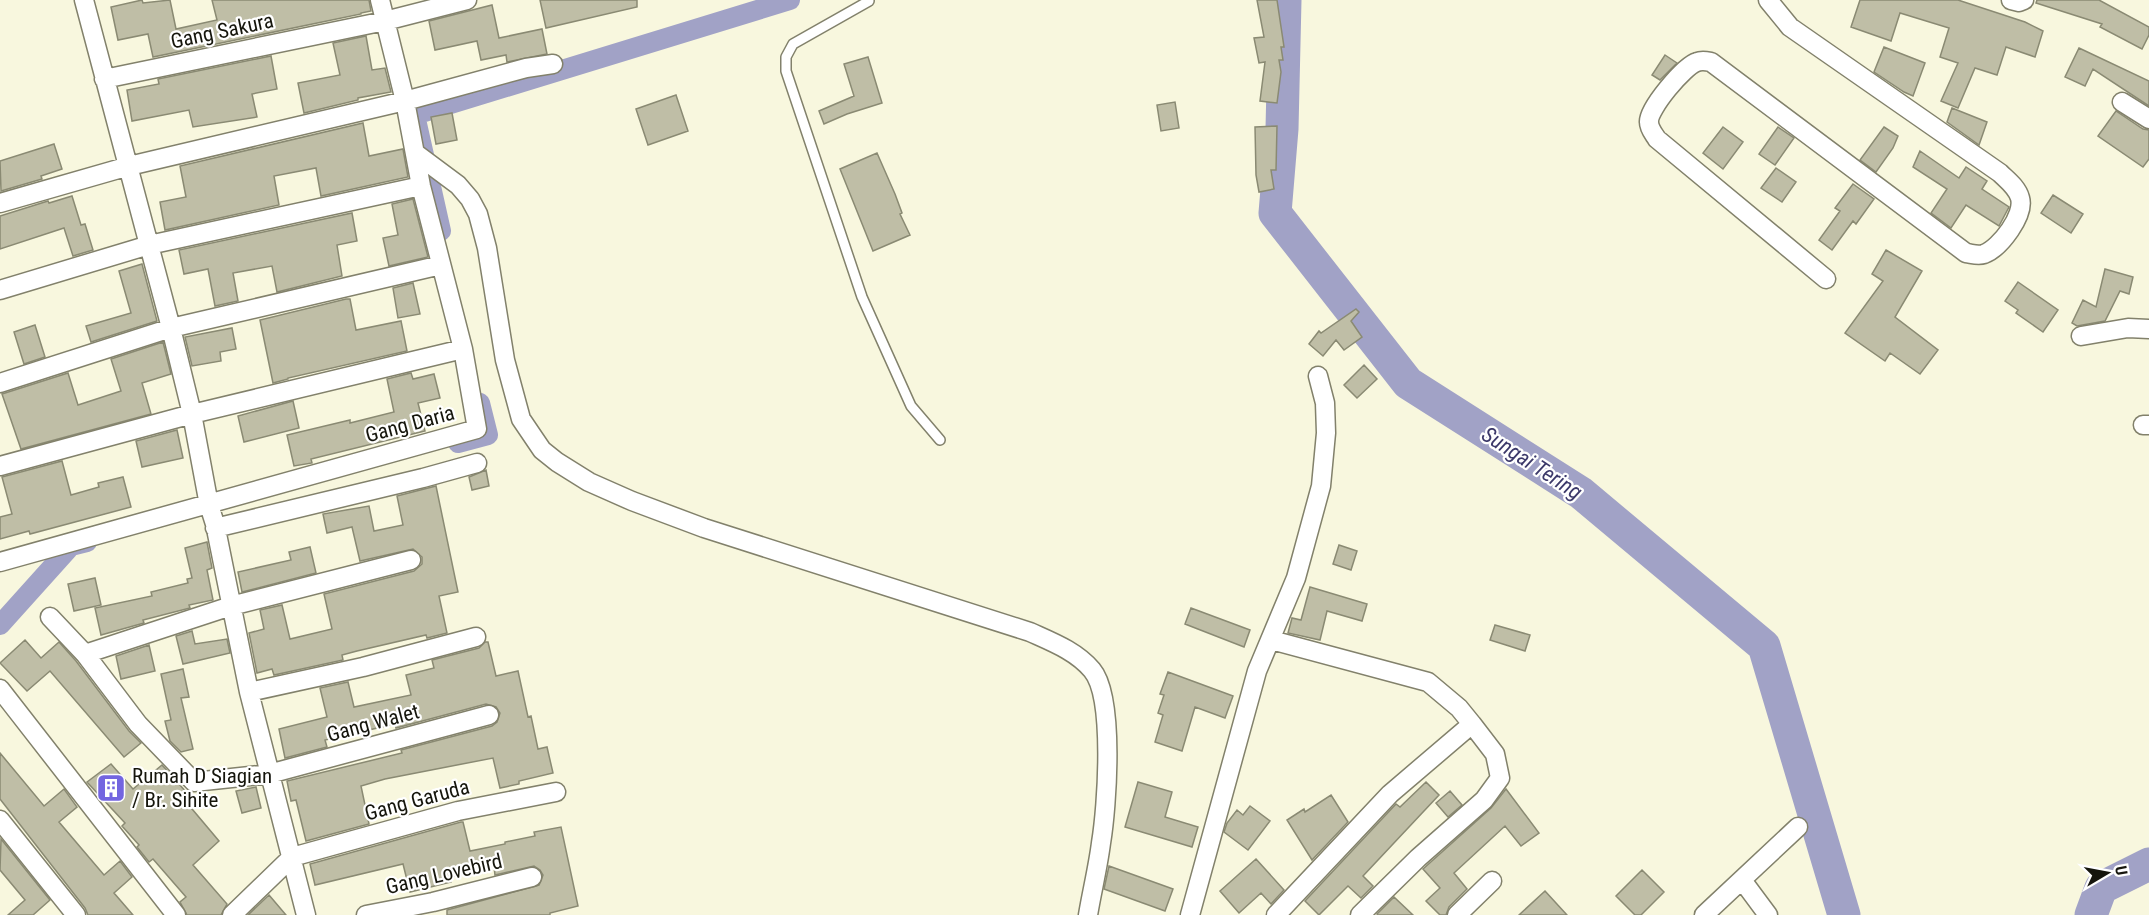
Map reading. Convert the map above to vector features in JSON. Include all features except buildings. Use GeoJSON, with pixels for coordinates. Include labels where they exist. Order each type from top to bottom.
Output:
{"type":"FeatureCollection","features":[{"type":"Feature","properties":{"kind":"street"},"geometry":{"type":"LineString","coordinates":[[84,0],[192,414],[249,692],[306,915]]}},
{"type":"Feature","properties":{"kind":"street","name":"Gang Daria"},"geometry":{"type":"LineString","coordinates":[[0,562],[477,429],[463,349],[421,186],[418,155],[381,0]]}},
{"type":"Feature","properties":{"kind":"street","name":"Gang Sakura"},"geometry":{"type":"LineString","coordinates":[[105,79],[385,21],[467,0]]}},
{"type":"Feature","properties":{"kind":"street"},"geometry":{"type":"LineString","coordinates":[[1768,0],[1790,27],[2000,173],[2017,190],[2020,197],[2020,209],[2009,233],[1989,252],[1982,255],[1966,253],[1711,62],[1693,64],[1678,76],[1650,113],[1649,122],[1652,132],[1657,139],[1826,279]]}},
{"type":"Feature","properties":{"kind":"street"},"geometry":{"type":"LineString","coordinates":[[2011,0],[2019,2],[2024,0]]}},
{"type":"Feature","properties":{"kind":"street"},"geometry":{"type":"LineString","coordinates":[[0,204],[129,166],[405,101],[526,68],[553,64]]}},
{"type":"Feature","properties":{"kind":"street"},"geometry":{"type":"LineString","coordinates":[[2122,102],[2149,119]]}},
{"type":"Feature","properties":{"kind":"street"},"geometry":{"type":"LineString","coordinates":[[418,155],[458,185],[470,199],[478,214],[487,248],[505,360],[521,419],[542,450],[557,462],[589,482],[652,509],[1030,632],[1072,652],[1094,671],[1106,714],[1107,766],[1102,840],[1088,915]]}},
{"type":"Feature","properties":{"kind":"street"},"geometry":{"type":"LineString","coordinates":[[0,290],[149,245],[421,186]]}},
{"type":"Feature","properties":{"kind":"street"},"geometry":{"type":"LineString","coordinates":[[0,383],[171,328],[441,265]]}},
{"type":"Feature","properties":{"kind":"street"},"geometry":{"type":"LineString","coordinates":[[2081,336],[2128,328],[2149,329]]}},
{"type":"Feature","properties":{"kind":"street"},"geometry":{"type":"LineString","coordinates":[[0,466],[192,414],[463,349]]}},
{"type":"Feature","properties":{"kind":"street"},"geometry":{"type":"LineString","coordinates":[[1190,915],[1257,671],[1296,578],[1321,486],[1326,433],[1325,403],[1318,376]]}},
{"type":"Feature","properties":{"kind":"street"},"geometry":{"type":"LineString","coordinates":[[215,526],[412,481],[477,463]]}},
{"type":"Feature","properties":{"kind":"street"},"geometry":{"type":"LineString","coordinates":[[50,617],[85,654],[231,606],[411,560]]}},
{"type":"Feature","properties":{"kind":"street"},"geometry":{"type":"LineString","coordinates":[[249,692],[363,667],[476,637]]}},
{"type":"Feature","properties":{"kind":"street"},"geometry":{"type":"LineString","coordinates":[[1271,640],[1428,682],[1459,708],[1495,754],[1500,778],[1484,800],[1418,858],[1360,915]]}},
{"type":"Feature","properties":{"kind":"street","name":"Gang Walet"},"geometry":{"type":"LineString","coordinates":[[85,654],[138,724],[194,782],[269,774],[489,715]]}},
{"type":"Feature","properties":{"kind":"street"},"geometry":{"type":"LineString","coordinates":[[0,688],[176,915]]}},
{"type":"Feature","properties":{"kind":"street"},"geometry":{"type":"LineString","coordinates":[[1276,915],[1390,794],[1472,724]]}},
{"type":"Feature","properties":{"kind":"street","name":"Gang Garuda"},"geometry":{"type":"LineString","coordinates":[[292,857],[458,811],[556,792]]}},
{"type":"Feature","properties":{"kind":"street"},"geometry":{"type":"LineString","coordinates":[[0,820],[76,915]]}},
{"type":"Feature","properties":{"kind":"street"},"geometry":{"type":"LineString","coordinates":[[1704,915],[1798,827]]}},
{"type":"Feature","properties":{"kind":"street"},"geometry":{"type":"LineString","coordinates":[[232,915],[292,857]]}},
{"type":"Feature","properties":{"kind":"street","name":"Gang Lovebird"},"geometry":{"type":"LineString","coordinates":[[366,915],[433,902],[532,877]]}},
{"type":"Feature","properties":{"kind":"street"},"geometry":{"type":"LineString","coordinates":[[1742,880],[1768,915]]}},
{"type":"Feature","properties":{"kind":"street"},"geometry":{"type":"LineString","coordinates":[[1457,915],[1492,881]]}},
{"type":"Feature","properties":{"kind":"lane"},"geometry":{"type":"LineString","coordinates":[[868,0],[869,2],[793,44],[786,57],[786,71],[861,297],[911,406],[940,440]]}},
{"type":"Feature","properties":{"kind":"waterway"},"geometry":{"type":"LineString","coordinates":[[441,231],[415,115],[790,0]]}},
{"type":"Feature","properties":{"kind":"waterway","name":"Sungai Tering"},"geometry":{"type":"LineString","coordinates":[[1285,0],[1282,129],[1275,213],[1408,383],[1581,493],[1764,646],[1844,915]]}},
{"type":"Feature","properties":{"kind":"waterway"},"geometry":{"type":"LineString","coordinates":[[458,443],[488,435],[480,403]]}},
{"type":"Feature","properties":{"kind":"waterway"},"geometry":{"type":"LineString","coordinates":[[0,625],[71,546],[87,542]]}},
{"type":"Feature","properties":{"kind":"waterway","name":"Sungai Tering"},"geometry":{"type":"LineString","coordinates":[[2091,915],[2101,888],[2149,864]]}},
{"type":"Feature","properties":{"kind":"place","name":"Rumah D Siagian / Br. Sihite"},"geometry":{"type":"Point","coordinates":[111,788]}}]}
